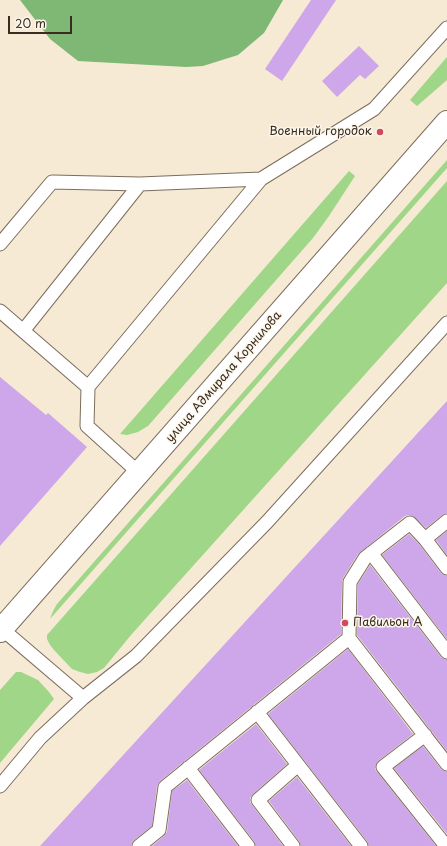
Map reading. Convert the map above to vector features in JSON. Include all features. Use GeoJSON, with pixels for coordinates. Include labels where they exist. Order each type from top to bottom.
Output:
{"type":"FeatureCollection","features":[{"type":"Feature","properties":{"kind":"main road","name":"улица Адмирала Корнилова"},"geometry":{"type":"LineString","coordinates":[[1,630],[447,122]]}},
{"type":"Feature","properties":{"kind":"lane"},"geometry":{"type":"LineString","coordinates":[[140,473],[87,426],[88,386],[261,179],[374,109],[447,28]]}},
{"type":"Feature","properties":{"kind":"lane"},"geometry":{"type":"LineString","coordinates":[[0,244],[52,182],[140,184],[261,179]]}},
{"type":"Feature","properties":{"kind":"lane"},"geometry":{"type":"LineString","coordinates":[[23,330],[140,184]]}},
{"type":"Feature","properties":{"kind":"lane"},"geometry":{"type":"LineString","coordinates":[[0,311],[88,386]]}},
{"type":"Feature","properties":{"kind":"lane"},"geometry":{"type":"LineString","coordinates":[[0,786],[40,738],[84,698],[136,656],[267,522],[447,323]]}},
{"type":"Feature","properties":{"kind":"lane"},"geometry":{"type":"LineString","coordinates":[[425,539],[447,521]]}},
{"type":"Feature","properties":{"kind":"lane"},"geometry":{"type":"LineString","coordinates":[[447,568],[425,539],[410,523],[365,558],[350,582],[349,638],[447,764]]}},
{"type":"Feature","properties":{"kind":"lane"},"geometry":{"type":"LineString","coordinates":[[371,553],[447,652]]}},
{"type":"Feature","properties":{"kind":"lane"},"geometry":{"type":"LineString","coordinates":[[1,630],[84,698]]}},
{"type":"Feature","properties":{"kind":"lane"},"geometry":{"type":"LineString","coordinates":[[140,846],[159,830],[164,787],[349,638]]}},
{"type":"Feature","properties":{"kind":"lane"},"geometry":{"type":"LineString","coordinates":[[257,712],[361,846]]}},
{"type":"Feature","properties":{"kind":"lane"},"geometry":{"type":"LineString","coordinates":[[425,735],[383,767],[446,846]]}},
{"type":"Feature","properties":{"kind":"lane"},"geometry":{"type":"LineString","coordinates":[[293,846],[258,800],[298,765]]}},
{"type":"Feature","properties":{"kind":"lane"},"geometry":{"type":"LineString","coordinates":[[188,768],[248,846]]}},
{"type":"Feature","properties":{"kind":"green space"},"geometry":{"type":"Polygon","coordinates":[[[20,0],[283,0],[264,33],[238,55],[203,66],[186,67],[78,61],[50,39],[20,0]]]}},
{"type":"Feature","properties":{"kind":"green space"},"geometry":{"type":"Polygon","coordinates":[[[447,57],[447,80],[417,106],[410,100],[447,57]]]}},
{"type":"Feature","properties":{"kind":"green space"},"geometry":{"type":"Polygon","coordinates":[[[447,160],[447,168],[50,619],[57,604],[447,160]]]}},
{"type":"Feature","properties":{"kind":"green space"},"geometry":{"type":"Polygon","coordinates":[[[349,171],[355,176],[313,238],[148,426],[138,432],[127,435],[120,434],[349,171]]]}},
{"type":"Feature","properties":{"kind":"green space"},"geometry":{"type":"Polygon","coordinates":[[[447,181],[447,283],[131,635],[104,668],[97,672],[88,674],[72,669],[50,645],[47,635],[447,181]]]}},
{"type":"Feature","properties":{"kind":"green space"},"geometry":{"type":"Polygon","coordinates":[[[16,672],[21,672],[38,680],[54,699],[0,763],[0,690],[16,672]]]}},
{"type":"Feature","properties":{"kind":"building"},"geometry":{"type":"Polygon","coordinates":[[[311,0],[336,0],[282,81],[265,69],[311,0]]]}},
{"type":"Feature","properties":{"kind":"building"},"geometry":{"type":"Polygon","coordinates":[[[359,46],[379,66],[365,79],[360,75],[337,97],[322,81],[359,46]]]}},
{"type":"Feature","properties":{"kind":"building"},"geometry":{"type":"Polygon","coordinates":[[[0,377],[46,415],[48,413],[87,447],[0,546],[0,377]]]}},
{"type":"Feature","properties":{"kind":"building"},"geometry":{"type":"Polygon","coordinates":[[[447,401],[447,513],[442,515],[426,528],[413,516],[405,516],[358,554],[342,581],[341,634],[160,781],[157,786],[152,826],[134,840],[131,846],[40,846],[447,401]]]}},
{"type":"Feature","properties":{"kind":"building"},"geometry":{"type":"Polygon","coordinates":[[[447,531],[447,555],[436,540],[447,531]]]}},
{"type":"Feature","properties":{"kind":"building"},"geometry":{"type":"Polygon","coordinates":[[[409,534],[419,544],[441,573],[447,576],[447,639],[382,555],[409,534]]]}},
{"type":"Feature","properties":{"kind":"building"},"geometry":{"type":"Polygon","coordinates":[[[370,565],[441,657],[447,660],[447,751],[357,635],[358,584],[370,565]]]}},
{"type":"Feature","properties":{"kind":"building"},"geometry":{"type":"Polygon","coordinates":[[[348,649],[413,734],[378,761],[375,769],[436,846],[369,846],[367,841],[268,714],[348,649]]]}},
{"type":"Feature","properties":{"kind":"building"},"geometry":{"type":"Polygon","coordinates":[[[256,724],[287,764],[253,794],[250,798],[250,802],[283,846],[256,846],[254,841],[199,770],[256,724]]]}},
{"type":"Feature","properties":{"kind":"building"},"geometry":{"type":"Polygon","coordinates":[[[423,746],[441,769],[447,772],[447,834],[394,768],[423,746]]]}},
{"type":"Feature","properties":{"kind":"building"},"geometry":{"type":"Polygon","coordinates":[[[297,777],[351,846],[301,846],[299,841],[269,801],[297,777]]]}},
{"type":"Feature","properties":{"kind":"building"},"geometry":{"type":"Polygon","coordinates":[[[187,780],[238,846],[152,846],[167,832],[172,791],[187,780]]]}},
{"type":"Feature","properties":{"kind":"place","name":"Военный городок"},"geometry":{"type":"Point","coordinates":[380,132]}},
{"type":"Feature","properties":{"kind":"place","name":"Павильон А"},"geometry":{"type":"Point","coordinates":[345,623]}}]}
